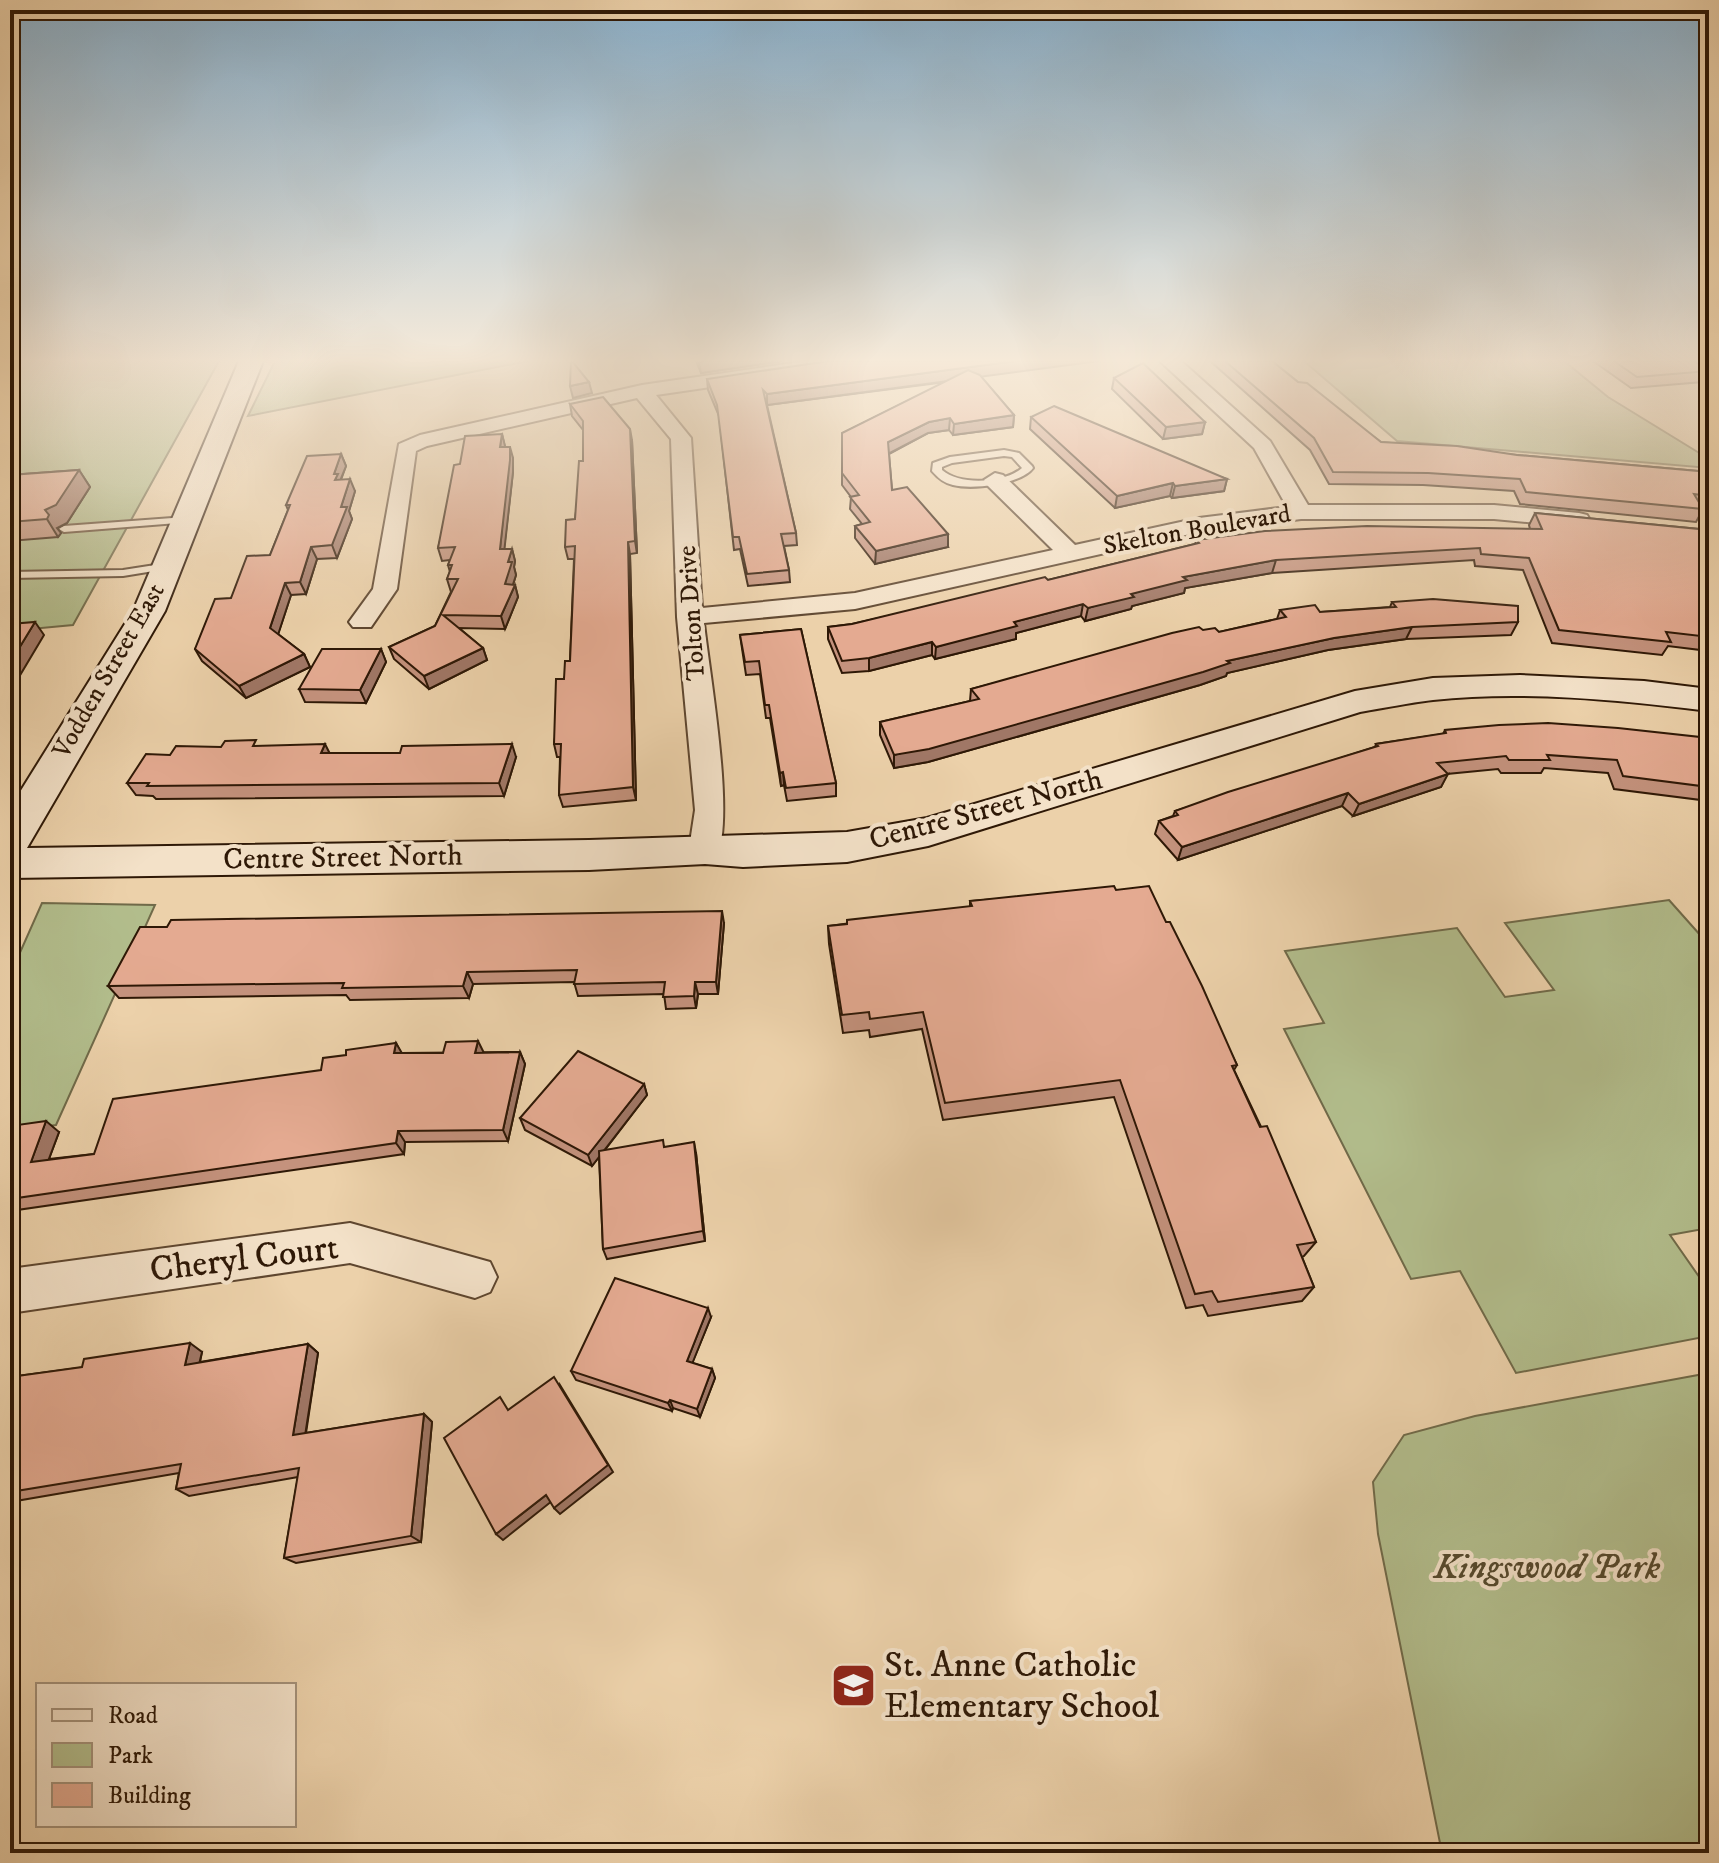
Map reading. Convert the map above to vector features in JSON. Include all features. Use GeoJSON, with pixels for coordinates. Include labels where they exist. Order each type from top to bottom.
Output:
{"type":"FeatureCollection","features":[{"type":"Feature","properties":{"kind":"street","name":"Vodden Street East"},"geometry":{"type":"LineString","coordinates":[[10,841],[149,611],[215,448]]}},
{"type":"Feature","properties":{"kind":"street"},"geometry":{"type":"LineString","coordinates":[[362,622],[385,589],[406,448]]}},
{"type":"Feature","properties":{"kind":"street","name":"Tolton Drive"},"geometry":{"type":"LineString","coordinates":[[681,448],[690,617],[710,810],[705,849]]}},
{"type":"Feature","properties":{"kind":"street"},"geometry":{"type":"LineString","coordinates":[[1265,448],[1301,512]]}},
{"type":"Feature","properties":{"kind":"street"},"geometry":{"type":"LineString","coordinates":[[995,480],[1070,553]]}},
{"type":"Feature","properties":{"kind":"street","name":"Skelton Boulevard"},"geometry":{"type":"LineString","coordinates":[[690,617],[855,601],[1199,525],[1301,512],[1494,512],[1601,523]]}},
{"type":"Feature","properties":{"kind":"street","name":"Centre Street North"},"geometry":{"type":"LineString","coordinates":[[10,863],[589,855],[705,849],[743,852],[847,847],[928,832],[1355,702],[1433,689],[1520,686],[1644,692],[1709,700]]}},
{"type":"Feature","properties":{"kind":"street","name":"Cheryl Court"},"geometry":{"type":"LineString","coordinates":[[10,1291],[350,1243],[475,1277]]}},
{"type":"Feature","properties":{"kind":"lane"},"geometry":{"type":"LineString","coordinates":[[1004,453],[1024,460],[1028,468],[1023,474],[995,480],[957,485],[945,480],[937,471],[937,465],[950,460],[1004,453]]}},
{"type":"Feature","properties":{"kind":"lane"},"geometry":{"type":"LineString","coordinates":[[64,529],[186,520]]}},
{"type":"Feature","properties":{"kind":"lane"},"geometry":{"type":"LineString","coordinates":[[10,575],[123,573],[168,566]]}},
{"type":"Feature","properties":{"kind":"green space"},"geometry":{"type":"Polygon","coordinates":[[[10,448],[171,448],[73,625],[10,631],[10,448]]]}},
{"type":"Feature","properties":{"kind":"green space"},"geometry":{"type":"Polygon","coordinates":[[[1477,448],[1691,448],[1709,459],[1709,468],[1477,448]]]}},
{"type":"Feature","properties":{"kind":"green space"},"geometry":{"type":"Polygon","coordinates":[[[1669,900],[1709,945],[1709,1228],[1670,1235],[1709,1291],[1709,1336],[1516,1373],[1460,1271],[1411,1279],[1284,1029],[1324,1023],[1285,951],[1457,928],[1505,997],[1554,990],[1505,923],[1669,900]]]}},
{"type":"Feature","properties":{"kind":"green space"},"geometry":{"type":"Polygon","coordinates":[[[42,903],[155,905],[56,1125],[10,1131],[10,975],[42,903]]]}},
{"type":"Feature","properties":{"kind":"green space","name":"Kingswood Park"},"geometry":{"type":"Polygon","coordinates":[[[1709,1373],[1709,1853],[1442,1853],[1378,1534],[1373,1482],[1404,1435],[1475,1416],[1709,1373]]]}},
{"type":"Feature","properties":{"kind":"building"},"geometry":{"type":"Polygon","coordinates":[[[463,448],[510,448],[500,549],[512,549],[508,562],[512,562],[505,584],[515,585],[501,616],[443,615],[483,648],[424,676],[389,647],[435,626],[458,579],[447,579],[452,565],[448,565],[455,547],[438,548],[454,465],[460,464],[463,448]]]}},
{"type":"Feature","properties":{"kind":"building"},"geometry":{"type":"Polygon","coordinates":[[[583,448],[631,448],[635,541],[628,542],[633,787],[559,795],[561,744],[554,744],[556,679],[564,679],[565,661],[570,661],[575,546],[565,547],[566,520],[575,519],[579,461],[583,461],[583,448]]]}},
{"type":"Feature","properties":{"kind":"building"},"geometry":{"type":"Polygon","coordinates":[[[722,448],[776,448],[796,533],[781,534],[789,570],[747,574],[739,537],[733,537],[722,448]]]}},
{"type":"Feature","properties":{"kind":"building"},"geometry":{"type":"Polygon","coordinates":[[[842,448],[888,448],[892,490],[907,487],[948,534],[876,551],[855,526],[870,522],[850,497],[859,495],[842,473],[842,448]]]}},
{"type":"Feature","properties":{"kind":"building"},"geometry":{"type":"Polygon","coordinates":[[[1065,448],[1153,448],[1227,479],[1175,486],[1173,483],[1117,496],[1065,448]]]}},
{"type":"Feature","properties":{"kind":"building"},"geometry":{"type":"Polygon","coordinates":[[[1320,448],[1470,448],[1709,472],[1709,496],[1694,494],[1703,509],[1526,492],[1520,479],[1428,473],[1333,472],[1320,448]]]}},
{"type":"Feature","properties":{"kind":"building"},"geometry":{"type":"Polygon","coordinates":[[[341,454],[335,480],[350,479],[341,507],[347,507],[332,545],[311,547],[300,582],[285,583],[270,628],[304,654],[239,686],[195,649],[215,599],[231,598],[247,556],[270,555],[290,505],[286,505],[307,456],[341,454]]]}},
{"type":"Feature","properties":{"kind":"building"},"geometry":{"type":"Polygon","coordinates":[[[79,470],[56,505],[45,510],[49,515],[47,519],[10,522],[10,475],[79,470]]]}},
{"type":"Feature","properties":{"kind":"building"},"geometry":{"type":"Polygon","coordinates":[[[1535,513],[1709,530],[1709,637],[1666,632],[1671,642],[1559,630],[1529,558],[1481,554],[1480,548],[1276,560],[1183,577],[1187,580],[1131,594],[1134,597],[1088,608],[1083,604],[1014,622],[1017,626],[936,647],[932,642],[869,658],[842,661],[828,627],[852,624],[1045,577],[1048,580],[1199,543],[1196,540],[1265,531],[1367,526],[1542,529],[1535,513]]]}},
{"type":"Feature","properties":{"kind":"building"},"geometry":{"type":"Polygon","coordinates":[[[1433,599],[1518,606],[1518,622],[1412,627],[1334,638],[1227,661],[1230,663],[1203,672],[929,749],[894,755],[880,722],[979,699],[971,689],[1172,633],[1199,627],[1203,630],[1215,628],[1219,632],[1286,617],[1280,610],[1315,605],[1320,612],[1396,607],[1392,602],[1433,599]]]}},
{"type":"Feature","properties":{"kind":"building"},"geometry":{"type":"Polygon","coordinates":[[[35,622],[10,663],[10,624],[35,622]]]}},
{"type":"Feature","properties":{"kind":"building"},"geometry":{"type":"Polygon","coordinates":[[[801,629],[836,783],[786,788],[783,772],[780,773],[769,705],[765,705],[759,661],[745,662],[740,635],[801,629]]]}},
{"type":"Feature","properties":{"kind":"building"},"geometry":{"type":"Polygon","coordinates":[[[322,649],[381,649],[360,690],[299,689],[322,649]]]}},
{"type":"Feature","properties":{"kind":"building"},"geometry":{"type":"Polygon","coordinates":[[[1548,723],[1709,738],[1709,787],[1623,776],[1617,760],[1547,755],[1550,760],[1509,760],[1506,756],[1437,763],[1448,774],[1359,804],[1348,793],[1182,847],[1159,821],[1178,815],[1175,811],[1228,792],[1378,746],[1376,744],[1446,733],[1445,730],[1548,723]]]}},
{"type":"Feature","properties":{"kind":"building"},"geometry":{"type":"Polygon","coordinates":[[[256,740],[253,746],[325,744],[321,753],[400,753],[402,746],[512,744],[499,783],[147,786],[149,783],[127,783],[146,754],[170,755],[176,746],[221,747],[225,741],[256,740]]]}},
{"type":"Feature","properties":{"kind":"building"},"geometry":{"type":"Polygon","coordinates":[[[1114,886],[1116,890],[1149,886],[1202,986],[1237,1065],[1232,1066],[1260,1127],[1267,1126],[1316,1242],[1297,1245],[1314,1287],[1218,1302],[1212,1291],[1195,1294],[1120,1080],[945,1103],[923,1012],[870,1019],[869,1012],[842,1015],[828,926],[847,924],[847,920],[972,906],[970,901],[1114,886]]]}},
{"type":"Feature","properties":{"kind":"building"},"geometry":{"type":"Polygon","coordinates":[[[722,911],[716,982],[695,982],[694,996],[663,997],[665,982],[574,984],[577,970],[467,972],[463,986],[342,988],[344,983],[108,986],[140,927],[167,927],[171,920],[722,911]]]}},
{"type":"Feature","properties":{"kind":"building"},"geometry":{"type":"Polygon","coordinates":[[[478,1041],[475,1053],[520,1052],[503,1130],[398,1131],[396,1143],[10,1199],[10,1126],[46,1121],[31,1162],[94,1154],[113,1099],[321,1070],[323,1058],[346,1055],[346,1050],[396,1043],[394,1053],[443,1053],[446,1042],[478,1041]]]}},
{"type":"Feature","properties":{"kind":"building"},"geometry":{"type":"Polygon","coordinates":[[[578,1051],[644,1084],[588,1155],[520,1118],[578,1051]]]}},
{"type":"Feature","properties":{"kind":"building"},"geometry":{"type":"Polygon","coordinates":[[[663,1140],[664,1147],[694,1142],[703,1231],[603,1249],[599,1151],[663,1140]]]}},
{"type":"Feature","properties":{"kind":"building"},"geometry":{"type":"Polygon","coordinates":[[[615,1278],[708,1308],[687,1361],[712,1369],[697,1409],[670,1400],[668,1403],[571,1371],[615,1278]]]}},
{"type":"Feature","properties":{"kind":"building"},"geometry":{"type":"Polygon","coordinates":[[[190,1343],[185,1365],[308,1344],[293,1435],[424,1414],[411,1536],[284,1558],[299,1468],[176,1489],[181,1464],[10,1492],[10,1377],[82,1367],[84,1359],[190,1343]]]}},
{"type":"Feature","properties":{"kind":"building"},"geometry":{"type":"Polygon","coordinates":[[[554,1377],[608,1465],[554,1508],[546,1495],[496,1534],[444,1438],[500,1397],[508,1410],[554,1377]]]}},
{"type":"Feature","properties":{"kind":"place","name":"St. Anne Catholic Elementary School"},"geometry":{"type":"Point","coordinates":[853,1686]}}]}
